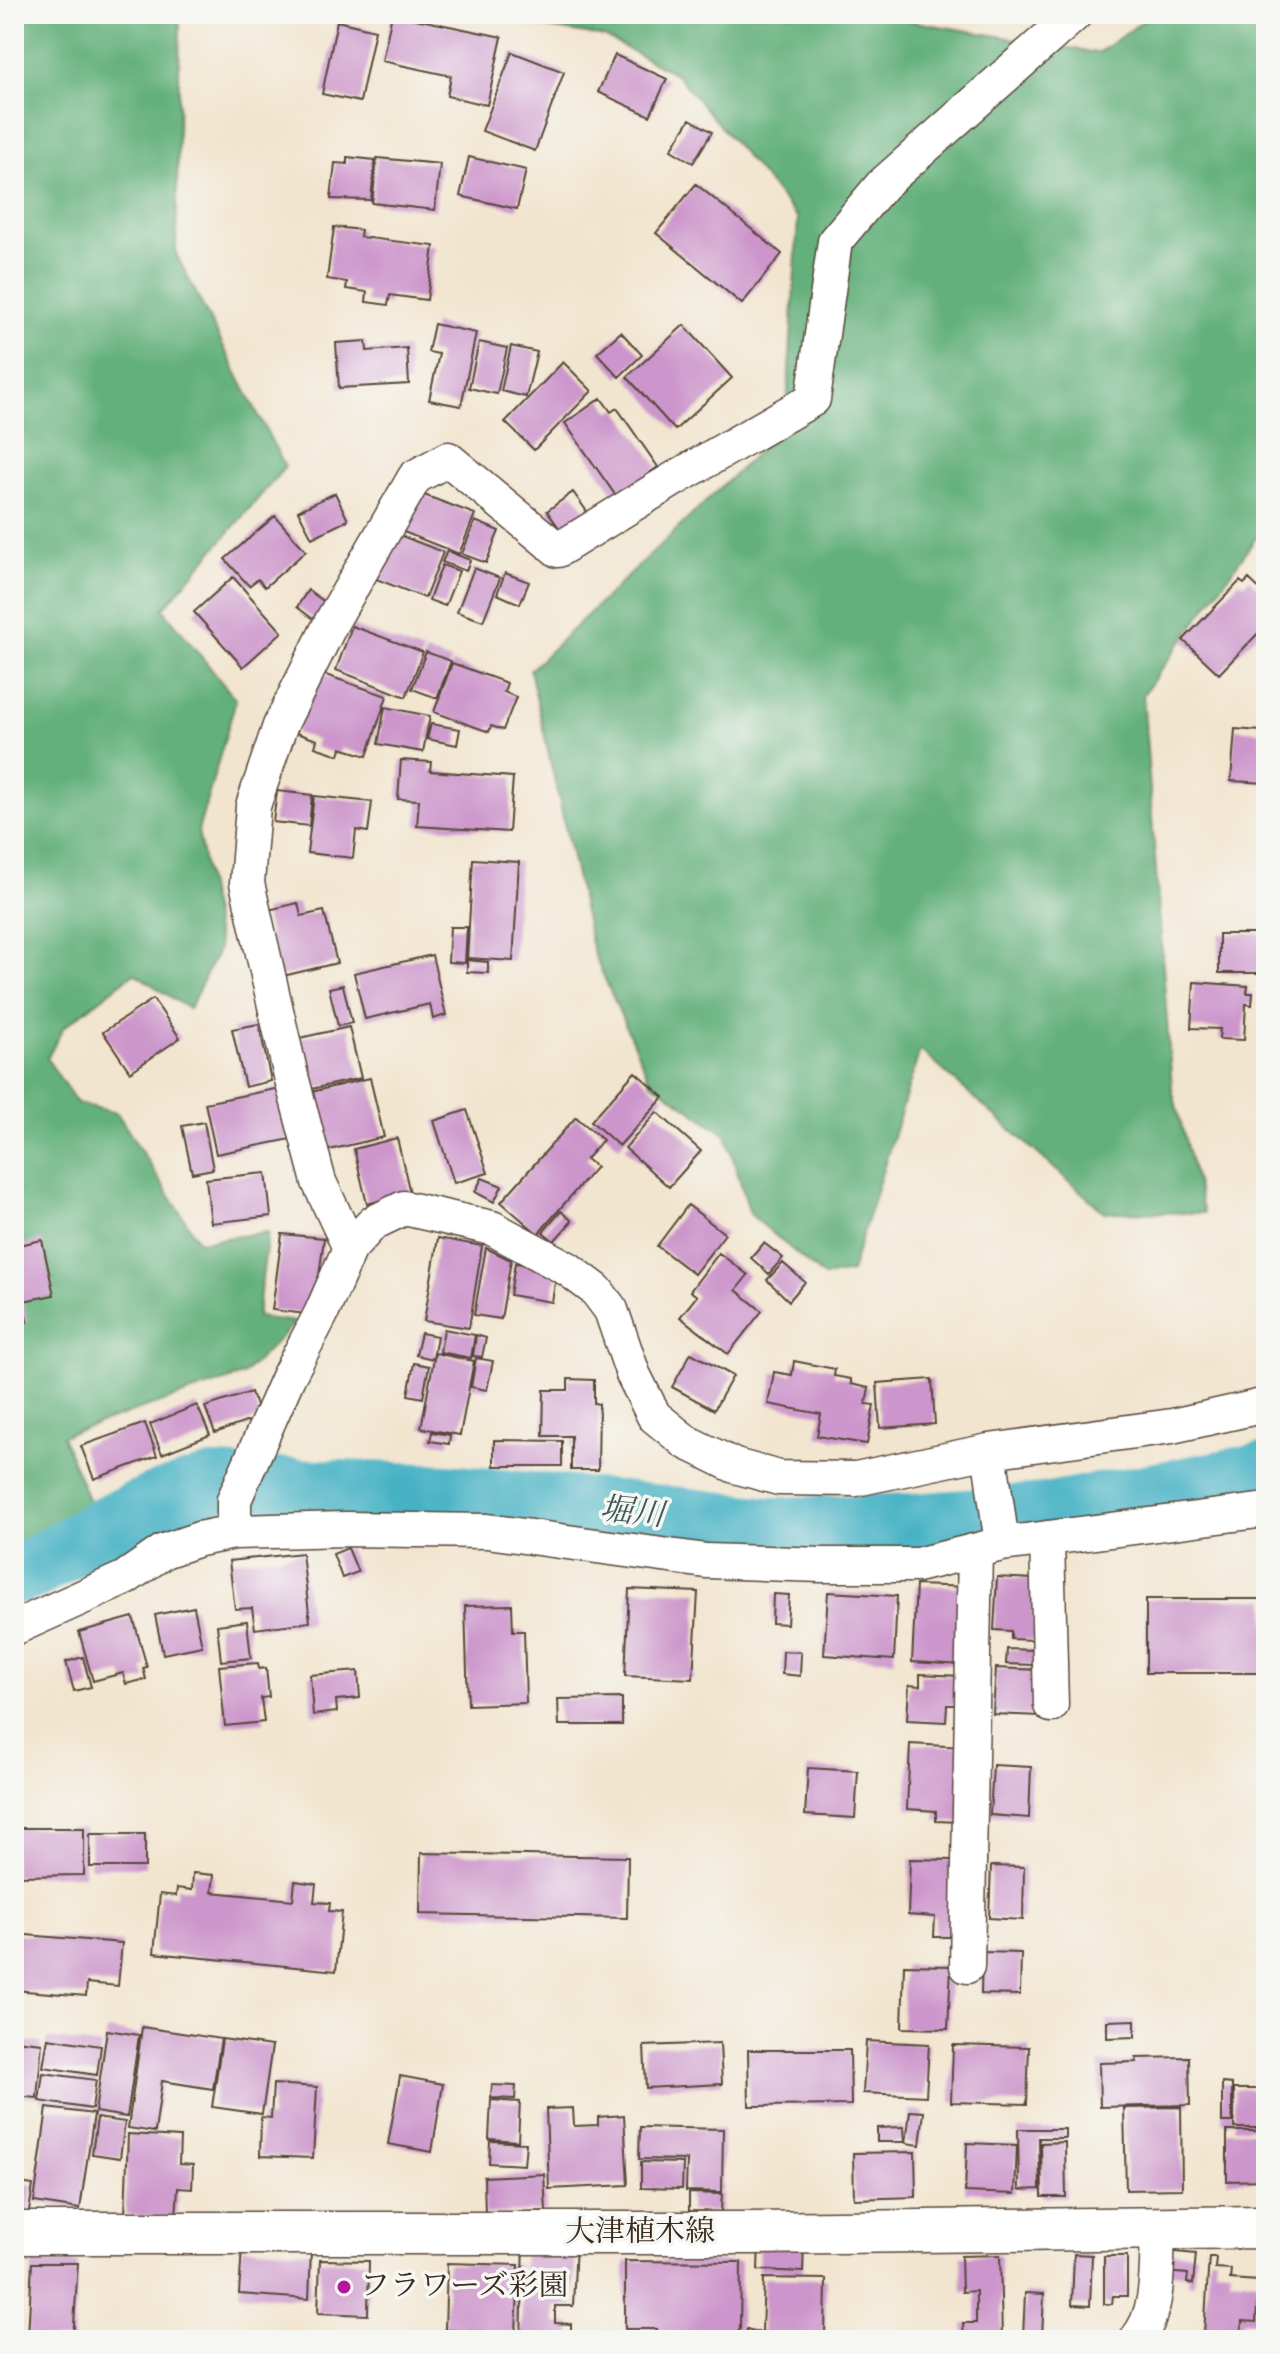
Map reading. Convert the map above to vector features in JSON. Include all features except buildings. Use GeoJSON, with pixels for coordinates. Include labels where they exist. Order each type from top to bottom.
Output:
{"type":"FeatureCollection","features":[{"type":"Feature","properties":{"kind":"main road","name":"大津植木線"},"geometry":{"type":"LineString","coordinates":[[14,2233],[766,2233],[1266,2227]]}},
{"type":"Feature","properties":{"kind":"street"},"geometry":{"type":"LineString","coordinates":[[350,1248],[319,1182],[291,1076],[247,883],[253,806],[280,726],[332,621],[415,477],[448,459],[558,550],[813,399],[835,241],[882,185],[1075,14]]}},
{"type":"Feature","properties":{"kind":"street"},"geometry":{"type":"LineString","coordinates":[[234,1532],[234,1500],[350,1248],[373,1223],[404,1208],[492,1228],[568,1269],[596,1290],[611,1310],[633,1374],[654,1416],[686,1442],[735,1466],[795,1480],[856,1479],[989,1451],[1172,1426],[1266,1405]]}},
{"type":"Feature","properties":{"kind":"street"},"geometry":{"type":"LineString","coordinates":[[967,1966],[988,1547],[989,1451]]}},
{"type":"Feature","properties":{"kind":"street"},"geometry":{"type":"LineString","coordinates":[[14,1628],[125,1578],[164,1551],[199,1539],[234,1532],[345,1529],[487,1531],[706,1561],[917,1565],[988,1547],[1266,1510]]}},
{"type":"Feature","properties":{"kind":"street"},"geometry":{"type":"LineString","coordinates":[[1047,1538],[1051,1705]]}},
{"type":"Feature","properties":{"kind":"street"},"geometry":{"type":"LineString","coordinates":[[1136,2340],[1144,2331],[1153,2307],[1158,2228]]}},
{"type":"Feature","properties":{"kind":"green space"},"geometry":{"type":"Polygon","coordinates":[[[14,14],[180,14],[176,254],[285,467],[163,609],[236,700],[198,831],[219,948],[189,1009],[134,973],[63,1028],[47,1059],[77,1103],[117,1113],[199,1242],[268,1232],[257,1317],[296,1322],[243,1375],[62,1436],[90,1504],[14,1550],[14,14]]]}},
{"type":"Feature","properties":{"kind":"green space"},"geometry":{"type":"Polygon","coordinates":[[[521,14],[869,14],[1098,53],[1153,14],[1266,14],[1266,524],[1143,695],[1172,1089],[1204,1213],[1104,1212],[920,1050],[851,1272],[824,1277],[750,1214],[726,1135],[650,1081],[593,952],[530,670],[786,425],[798,218],[676,74],[605,37],[525,24],[521,14]]]}},
{"type":"Feature","properties":{"kind":"waterway","name":"堀川"},"geometry":{"type":"LineString","coordinates":[[14,1575],[34,1568],[108,1525],[157,1503],[212,1486],[448,1495],[770,1528],[914,1524],[1044,1514],[1266,1473]]}},
{"type":"Feature","properties":{"kind":"place","name":"フラワーズ彩園"},"geometry":{"type":"Point","coordinates":[344,2287]}}]}
